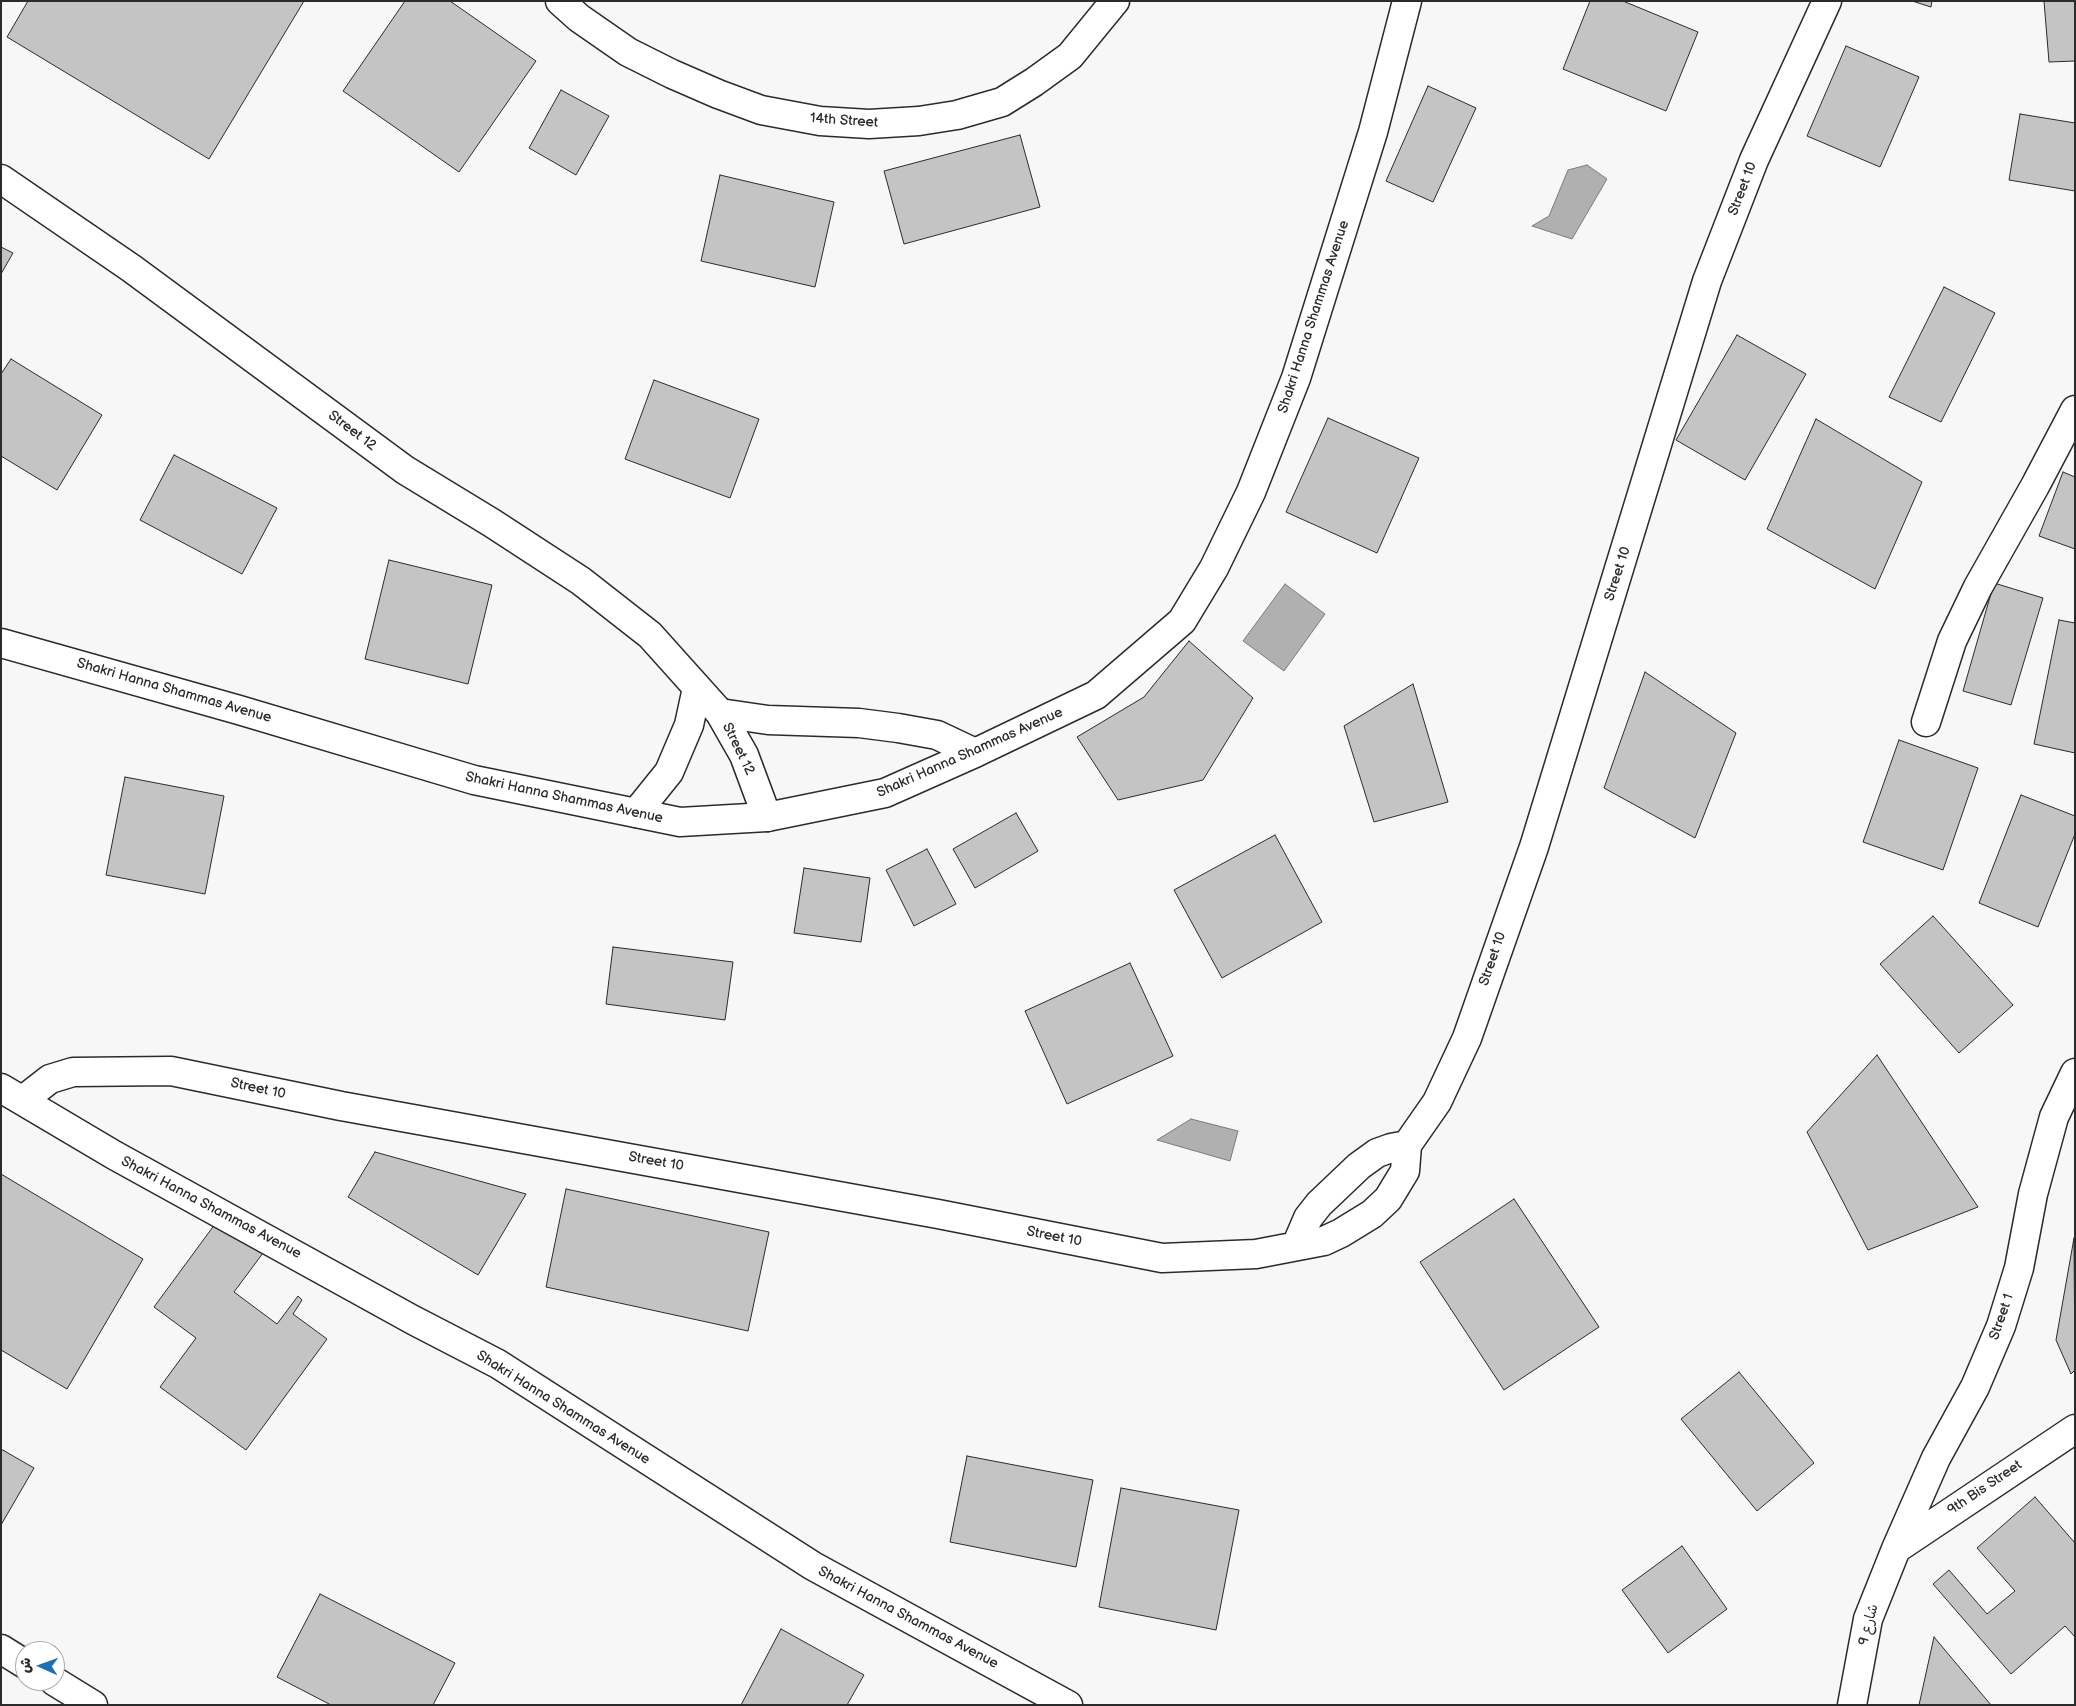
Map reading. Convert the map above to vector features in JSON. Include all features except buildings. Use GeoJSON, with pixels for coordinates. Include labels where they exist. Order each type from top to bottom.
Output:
{"type":"FeatureCollection","features":[{"type":"Feature","properties":{"kind":"street","name":"14th Street"},"geometry":{"type":"LineString","coordinates":[[560,1],[579,18],[628,52],[718,94],[761,110],[820,122],[869,124],[919,121],[957,115],[1002,102],[1070,56],[1115,1]]}},
{"type":"Feature","properties":{"kind":"street","name":"Shakri Hanna Shammas Avenue"},"geometry":{"type":"LineString","coordinates":[[1,643],[239,710],[474,780],[680,822],[767,817],[885,793],[975,754],[1096,695],[1182,621],[1214,568],[1250,492],[1296,378],[1373,132],[1407,1]]}},
{"type":"Feature","properties":{"kind":"street","name":"Street 10"},"geometry":{"type":"LineString","coordinates":[[12,1094],[73,1072],[171,1071],[341,1106],[645,1160],[1162,1258],[1256,1254],[1324,1241],[1341,1233],[1372,1214],[1388,1199],[1405,1170],[1407,1145],[1436,1102],[1467,1038],[1534,847],[1707,281],[1754,160],[1827,1]]}},
{"type":"Feature","properties":{"kind":"street","name":"Street 12"},"geometry":{"type":"LineString","coordinates":[[1,179],[131,268],[405,470],[492,523],[581,581],[650,635],[720,713],[744,755],[767,817]]}},
{"type":"Feature","properties":{"kind":"street"},"geometry":{"type":"LineString","coordinates":[[1926,722],[1952,641],[1978,587],[2064,455],[2075,410]]}},
{"type":"Feature","properties":{"kind":"street"},"geometry":{"type":"LineString","coordinates":[[636,813],[668,772],[689,725],[698,688]]}},
{"type":"Feature","properties":{"kind":"street"},"geometry":{"type":"LineString","coordinates":[[720,713],[768,720],[859,723],[937,734],[975,754]]}},
{"type":"Feature","properties":{"kind":"street","name":"Street 1"},"geometry":{"type":"LineString","coordinates":[[1896,1549],[1936,1458],[1975,1387],[2001,1326],[2018,1268],[2033,1194],[2054,1117],[2075,1073]]}},
{"type":"Feature","properties":{"kind":"street","name":"Shakri Hanna Shammas Avenue"},"geometry":{"type":"LineString","coordinates":[[12,1094],[114,1156],[413,1320],[498,1364],[813,1566],[1068,1705]]}},
{"type":"Feature","properties":{"kind":"street"},"geometry":{"type":"LineString","coordinates":[[1296,1246],[1308,1218],[1319,1204],[1359,1166],[1377,1153],[1407,1145]]}},
{"type":"Feature","properties":{"kind":"street","name":"9th Bis Street"},"geometry":{"type":"LineString","coordinates":[[1896,1549],[2075,1429]]}},
{"type":"Feature","properties":{"kind":"street","name":"شارع 9"},"geometry":{"type":"LineString","coordinates":[[1852,1705],[1868,1619],[1896,1549]]}},
{"type":"Feature","properties":{"kind":"street"},"geometry":{"type":"LineString","coordinates":[[1,1649],[15,1658]]}},
{"type":"Feature","properties":{"kind":"street"},"geometry":{"type":"LineString","coordinates":[[65,1688],[93,1705]]}},
{"type":"Feature","properties":{"kind":"shaded area"},"geometry":{"type":"Polygon","coordinates":[[[1587,165],[1607,179],[1572,239],[1532,226],[1549,216],[1568,170],[1587,165]]]}},
{"type":"Feature","properties":{"kind":"shaded area"},"geometry":{"type":"Polygon","coordinates":[[[1285,584],[1325,614],[1284,671],[1243,641],[1285,584]]]}},
{"type":"Feature","properties":{"kind":"shaded area"},"geometry":{"type":"Polygon","coordinates":[[[1191,1119],[1238,1131],[1230,1161],[1157,1140],[1191,1119]]]}}]}
